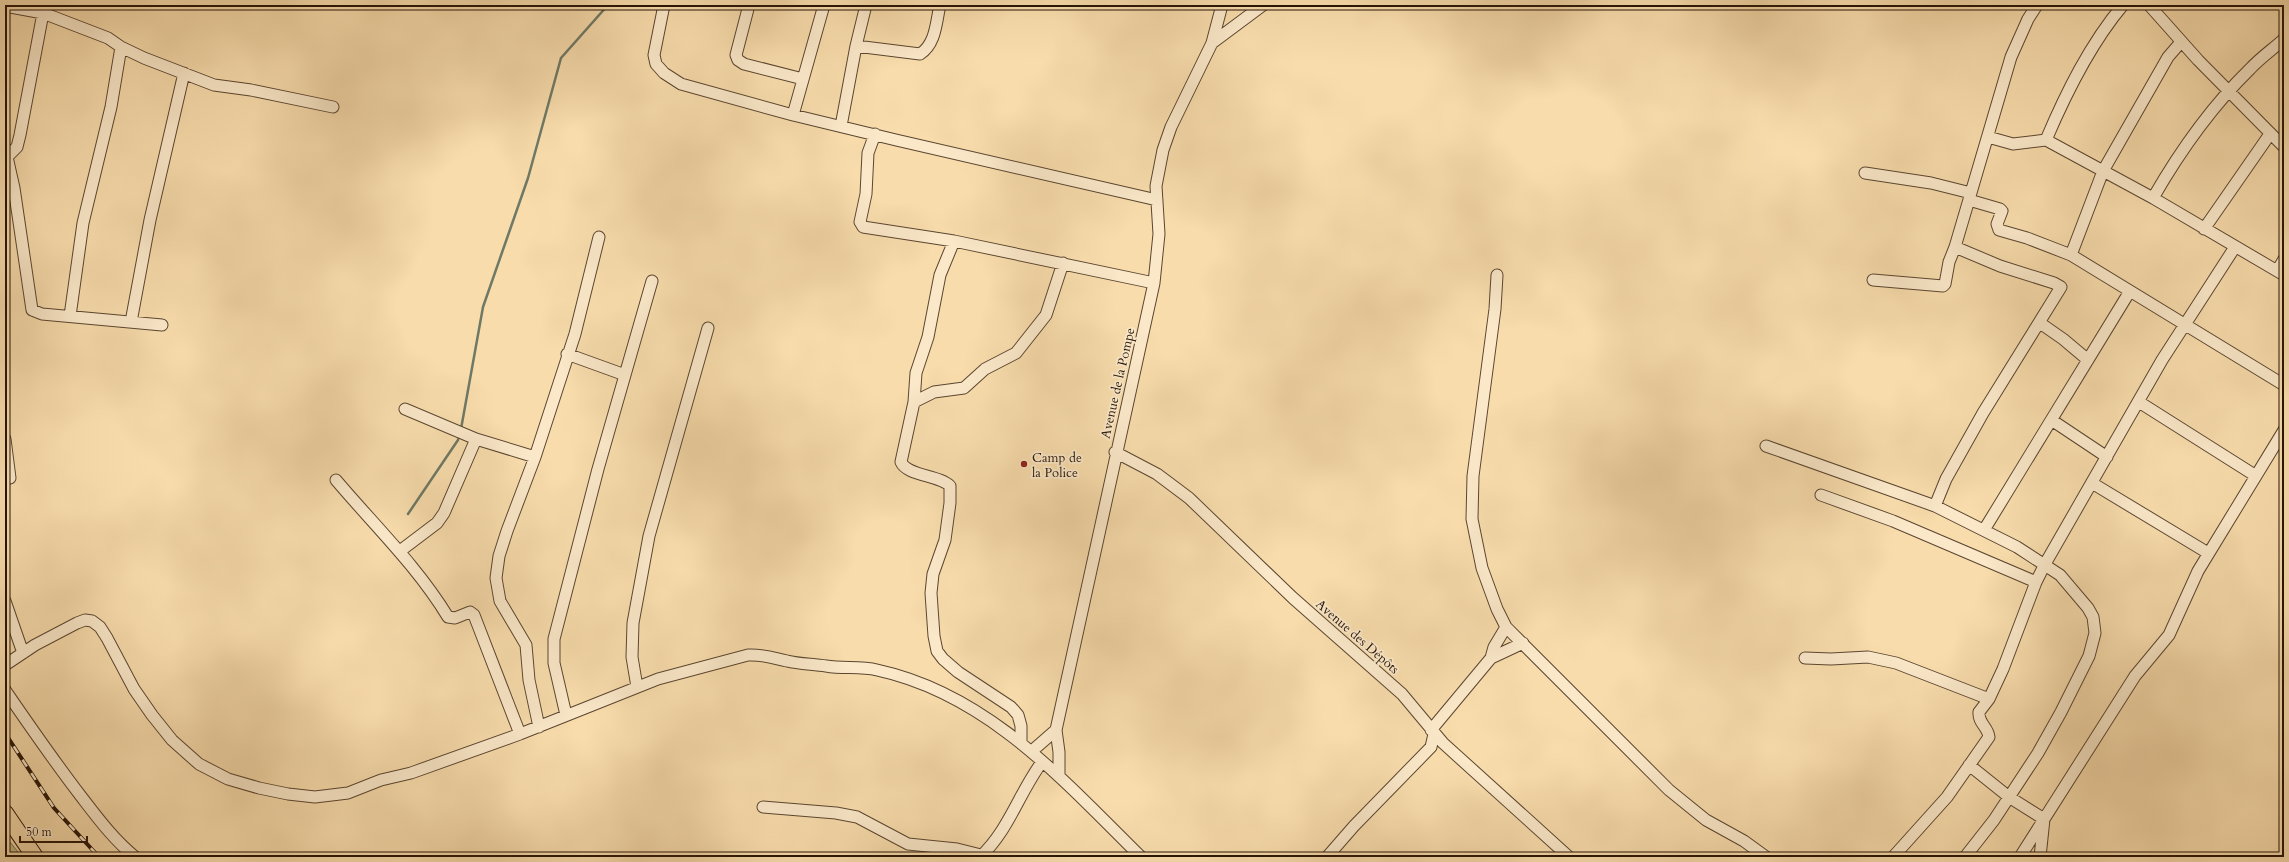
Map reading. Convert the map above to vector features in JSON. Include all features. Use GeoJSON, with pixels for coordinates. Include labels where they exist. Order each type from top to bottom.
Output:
{"type":"FeatureCollection","features":[{"type":"Feature","properties":{"kind":"highway"},"geometry":{"type":"LineString","coordinates":[[5,813],[35,857]]}},
{"type":"Feature","properties":{"kind":"street"},"geometry":{"type":"LineString","coordinates":[[664,5],[654,55],[656,64],[664,73],[681,84],[793,115],[1157,200]]}},
{"type":"Feature","properties":{"kind":"street"},"geometry":{"type":"LineString","coordinates":[[749,5],[736,55],[738,60],[804,79]]}},
{"type":"Feature","properties":{"kind":"street"},"geometry":{"type":"LineString","coordinates":[[793,115],[824,5]]}},
{"type":"Feature","properties":{"kind":"street"},"geometry":{"type":"LineString","coordinates":[[841,126],[856,46],[866,5]]}},
{"type":"Feature","properties":{"kind":"street"},"geometry":{"type":"LineString","coordinates":[[856,46],[920,54],[928,49],[932,41],[940,5]]}},
{"type":"Feature","properties":{"kind":"street","name":"Avenue de la Pompe"},"geometry":{"type":"LineString","coordinates":[[1058,774],[1060,752],[1056,730],[1115,452],[1154,283],[1159,234],[1156,186],[1163,150],[1171,127],[1212,43],[1222,5]]}},
{"type":"Feature","properties":{"kind":"street"},"geometry":{"type":"LineString","coordinates":[[1212,43],[1262,5]]}},
{"type":"Feature","properties":{"kind":"street"},"geometry":{"type":"LineString","coordinates":[[1873,280],[1943,286],[2011,58],[2028,19],[2037,5]]}},
{"type":"Feature","properties":{"kind":"street"},"geometry":{"type":"LineString","coordinates":[[2046,140],[2066,94],[2105,29],[2123,5]]}},
{"type":"Feature","properties":{"kind":"street"},"geometry":{"type":"LineString","coordinates":[[5,6],[43,13],[108,38],[121,47],[214,86],[251,90],[333,108]]}},
{"type":"Feature","properties":{"kind":"street"},"geometry":{"type":"LineString","coordinates":[[2153,7],[2181,42],[2284,147]]}},
{"type":"Feature","properties":{"kind":"street"},"geometry":{"type":"LineString","coordinates":[[43,13],[17,147],[6,152],[21,229],[31,307],[38,313],[162,325]]}},
{"type":"Feature","properties":{"kind":"street"},"geometry":{"type":"LineString","coordinates":[[2153,198],[2185,147],[2228,91],[2251,68],[2284,39]]}},
{"type":"Feature","properties":{"kind":"street"},"geometry":{"type":"LineString","coordinates":[[2071,255],[2103,170],[2165,63],[2181,42]]}},
{"type":"Feature","properties":{"kind":"street"},"geometry":{"type":"LineString","coordinates":[[70,316],[83,223],[111,107],[121,47]]}},
{"type":"Feature","properties":{"kind":"street"},"geometry":{"type":"LineString","coordinates":[[131,322],[153,204],[184,73]]}},
{"type":"Feature","properties":{"kind":"street"},"geometry":{"type":"LineString","coordinates":[[875,134],[868,153],[866,194],[860,222],[863,228],[954,241],[1154,283]]}},
{"type":"Feature","properties":{"kind":"street"},"geometry":{"type":"LineString","coordinates":[[2204,229],[2270,134]]}},
{"type":"Feature","properties":{"kind":"street"},"geometry":{"type":"LineString","coordinates":[[1988,137],[2013,144],[2046,140],[2153,198],[2281,273],[2284,259]]}},
{"type":"Feature","properties":{"kind":"street"},"geometry":{"type":"LineString","coordinates":[[1866,173],[1931,183],[1970,196],[2000,209],[2002,212],[1997,224],[1999,230],[2027,238],[2071,255],[2284,385]]}},
{"type":"Feature","properties":{"kind":"street"},"geometry":{"type":"LineString","coordinates":[[538,727],[529,680],[526,645],[500,601],[496,578],[507,531],[535,457],[579,319],[599,237]]}},
{"type":"Feature","properties":{"kind":"street"},"geometry":{"type":"LineString","coordinates":[[954,241],[940,275],[928,337],[916,373],[914,402],[901,462],[908,470],[948,484],[951,489],[945,540],[934,570],[931,593],[934,636],[937,651],[943,659],[958,672],[1011,707],[1018,715],[1020,721],[1021,742]]}},
{"type":"Feature","properties":{"kind":"street"},"geometry":{"type":"LineString","coordinates":[[1935,506],[1946,479],[1983,413],[2027,339],[2040,323],[2061,290],[2059,285],[2000,266],[1955,247]]}},
{"type":"Feature","properties":{"kind":"street"},"geometry":{"type":"LineString","coordinates":[[1893,857],[1947,797],[1989,737],[1989,732],[1979,717],[1979,712],[1988,699],[2012,647],[2036,582],[2045,564],[2162,360],[2235,247]]}},
{"type":"Feature","properties":{"kind":"street"},"geometry":{"type":"LineString","coordinates":[[914,402],[934,392],[964,388],[985,369],[1016,353],[1046,315],[1063,264]]}},
{"type":"Feature","properties":{"kind":"street"},"geometry":{"type":"LineString","coordinates":[[1497,275],[1495,310],[1473,476],[1472,513],[1482,568],[1496,609],[1506,627],[1669,790],[1706,820],[1744,842],[1766,857]]}},
{"type":"Feature","properties":{"kind":"street"},"geometry":{"type":"LineString","coordinates":[[566,716],[554,663],[554,639],[625,375],[652,281]]}},
{"type":"Feature","properties":{"kind":"street"},"geometry":{"type":"LineString","coordinates":[[1984,530],[1999,503],[2052,421],[2130,291]]}},
{"type":"Feature","properties":{"kind":"street"},"geometry":{"type":"LineString","coordinates":[[2040,323],[2063,339],[2088,360]]}},
{"type":"Feature","properties":{"kind":"street"},"geometry":{"type":"LineString","coordinates":[[637,687],[632,657],[633,623],[649,536],[708,328]]}},
{"type":"Feature","properties":{"kind":"street"},"geometry":{"type":"LineString","coordinates":[[567,354],[625,375]]}},
{"type":"Feature","properties":{"kind":"street"},"geometry":{"type":"LineString","coordinates":[[2138,402],[2256,476]]}},
{"type":"Feature","properties":{"kind":"street"},"geometry":{"type":"LineString","coordinates":[[405,409],[476,439],[535,457]]}},
{"type":"Feature","properties":{"kind":"street"},"geometry":{"type":"LineString","coordinates":[[2052,421],[2107,457]]}},
{"type":"Feature","properties":{"kind":"street"},"geometry":{"type":"LineString","coordinates":[[2020,857],[2135,676],[2169,635],[2189,588],[2208,553],[2284,430]]}},
{"type":"Feature","properties":{"kind":"street"},"geometry":{"type":"LineString","coordinates":[[5,439],[10,478]]}},
{"type":"Feature","properties":{"kind":"street"},"geometry":{"type":"LineString","coordinates":[[400,551],[437,523],[444,514],[476,439]]}},
{"type":"Feature","properties":{"kind":"street"},"geometry":{"type":"LineString","coordinates":[[1766,446],[1935,506],[1984,530],[2060,574],[2088,608],[2095,625],[2095,633],[2089,656],[2061,712],[2009,797],[1994,820],[1965,857]]}},
{"type":"Feature","properties":{"kind":"street","name":"Avenue des Dépôts"},"geometry":{"type":"LineString","coordinates":[[1115,452],[1157,474],[1189,498],[1293,598],[1402,694],[1432,732],[1443,743],[1569,857]]}},
{"type":"Feature","properties":{"kind":"street"},"geometry":{"type":"LineString","coordinates":[[336,480],[400,551],[437,598],[448,617],[455,618],[470,612],[474,615],[520,734]]}},
{"type":"Feature","properties":{"kind":"street"},"geometry":{"type":"LineString","coordinates":[[2092,483],[2208,553]]}},
{"type":"Feature","properties":{"kind":"street"},"geometry":{"type":"LineString","coordinates":[[1821,495],[1893,521],[2036,582]]}},
{"type":"Feature","properties":{"kind":"street"},"geometry":{"type":"LineString","coordinates":[[5,601],[23,654]]}},
{"type":"Feature","properties":{"kind":"street"},"geometry":{"type":"LineString","coordinates":[[5,665],[77,623],[86,620],[92,621],[100,627],[134,689],[172,740],[199,764],[228,779],[288,794],[315,797],[348,793],[520,734],[637,687],[679,672],[759,654],[794,662],[829,667],[855,667],[894,674],[931,688],[965,705],[1021,742],[1042,762],[1058,774],[1141,857]]}},
{"type":"Feature","properties":{"kind":"street"},"geometry":{"type":"LineString","coordinates":[[1431,747],[1432,732],[1491,658],[1494,647],[1506,627]]}},
{"type":"Feature","properties":{"kind":"street"},"geometry":{"type":"LineString","coordinates":[[1491,658],[1523,643]]}},
{"type":"Feature","properties":{"kind":"street"},"geometry":{"type":"LineString","coordinates":[[1805,658],[1831,659],[1868,657],[1896,662],[1988,699]]}},
{"type":"Feature","properties":{"kind":"street"},"geometry":{"type":"LineString","coordinates":[[5,690],[49,754],[103,825],[116,841],[135,857]]}},
{"type":"Feature","properties":{"kind":"street"},"geometry":{"type":"LineString","coordinates":[[1032,751],[1056,730]]}},
{"type":"Feature","properties":{"kind":"street"},"geometry":{"type":"LineString","coordinates":[[1343,857],[1331,853],[1354,826],[1431,747],[1443,743]]}},
{"type":"Feature","properties":{"kind":"street"},"geometry":{"type":"LineString","coordinates":[[763,807],[836,812],[857,817],[908,844],[957,849],[980,856],[1005,828],[1030,778],[1042,762]]}},
{"type":"Feature","properties":{"kind":"street"},"geometry":{"type":"LineString","coordinates":[[1969,765],[2009,797],[2044,819]]}},
{"type":"Feature","properties":{"kind":"street"},"geometry":{"type":"LineString","coordinates":[[2040,857],[2044,819]]}},
{"type":"Feature","properties":{"kind":"shaded area"},"geometry":{"type":"Polygon","coordinates":[[[5,836],[22,857],[5,857],[5,836]]]}},
{"type":"Feature","properties":{"kind":"waterway"},"geometry":{"type":"LineString","coordinates":[[461,429],[483,307],[528,178],[561,58],[608,5]]}},
{"type":"Feature","properties":{"kind":"waterway"},"geometry":{"type":"LineString","coordinates":[[408,514],[458,440],[459,436]]}},
{"type":"Feature","properties":{"kind":"railway"},"geometry":{"type":"LineString","coordinates":[[5,733],[54,808],[99,857]]}},
{"type":"Feature","properties":{"kind":"place","name":"Camp de la Police"},"geometry":{"type":"Point","coordinates":[1024,464]}}]}
